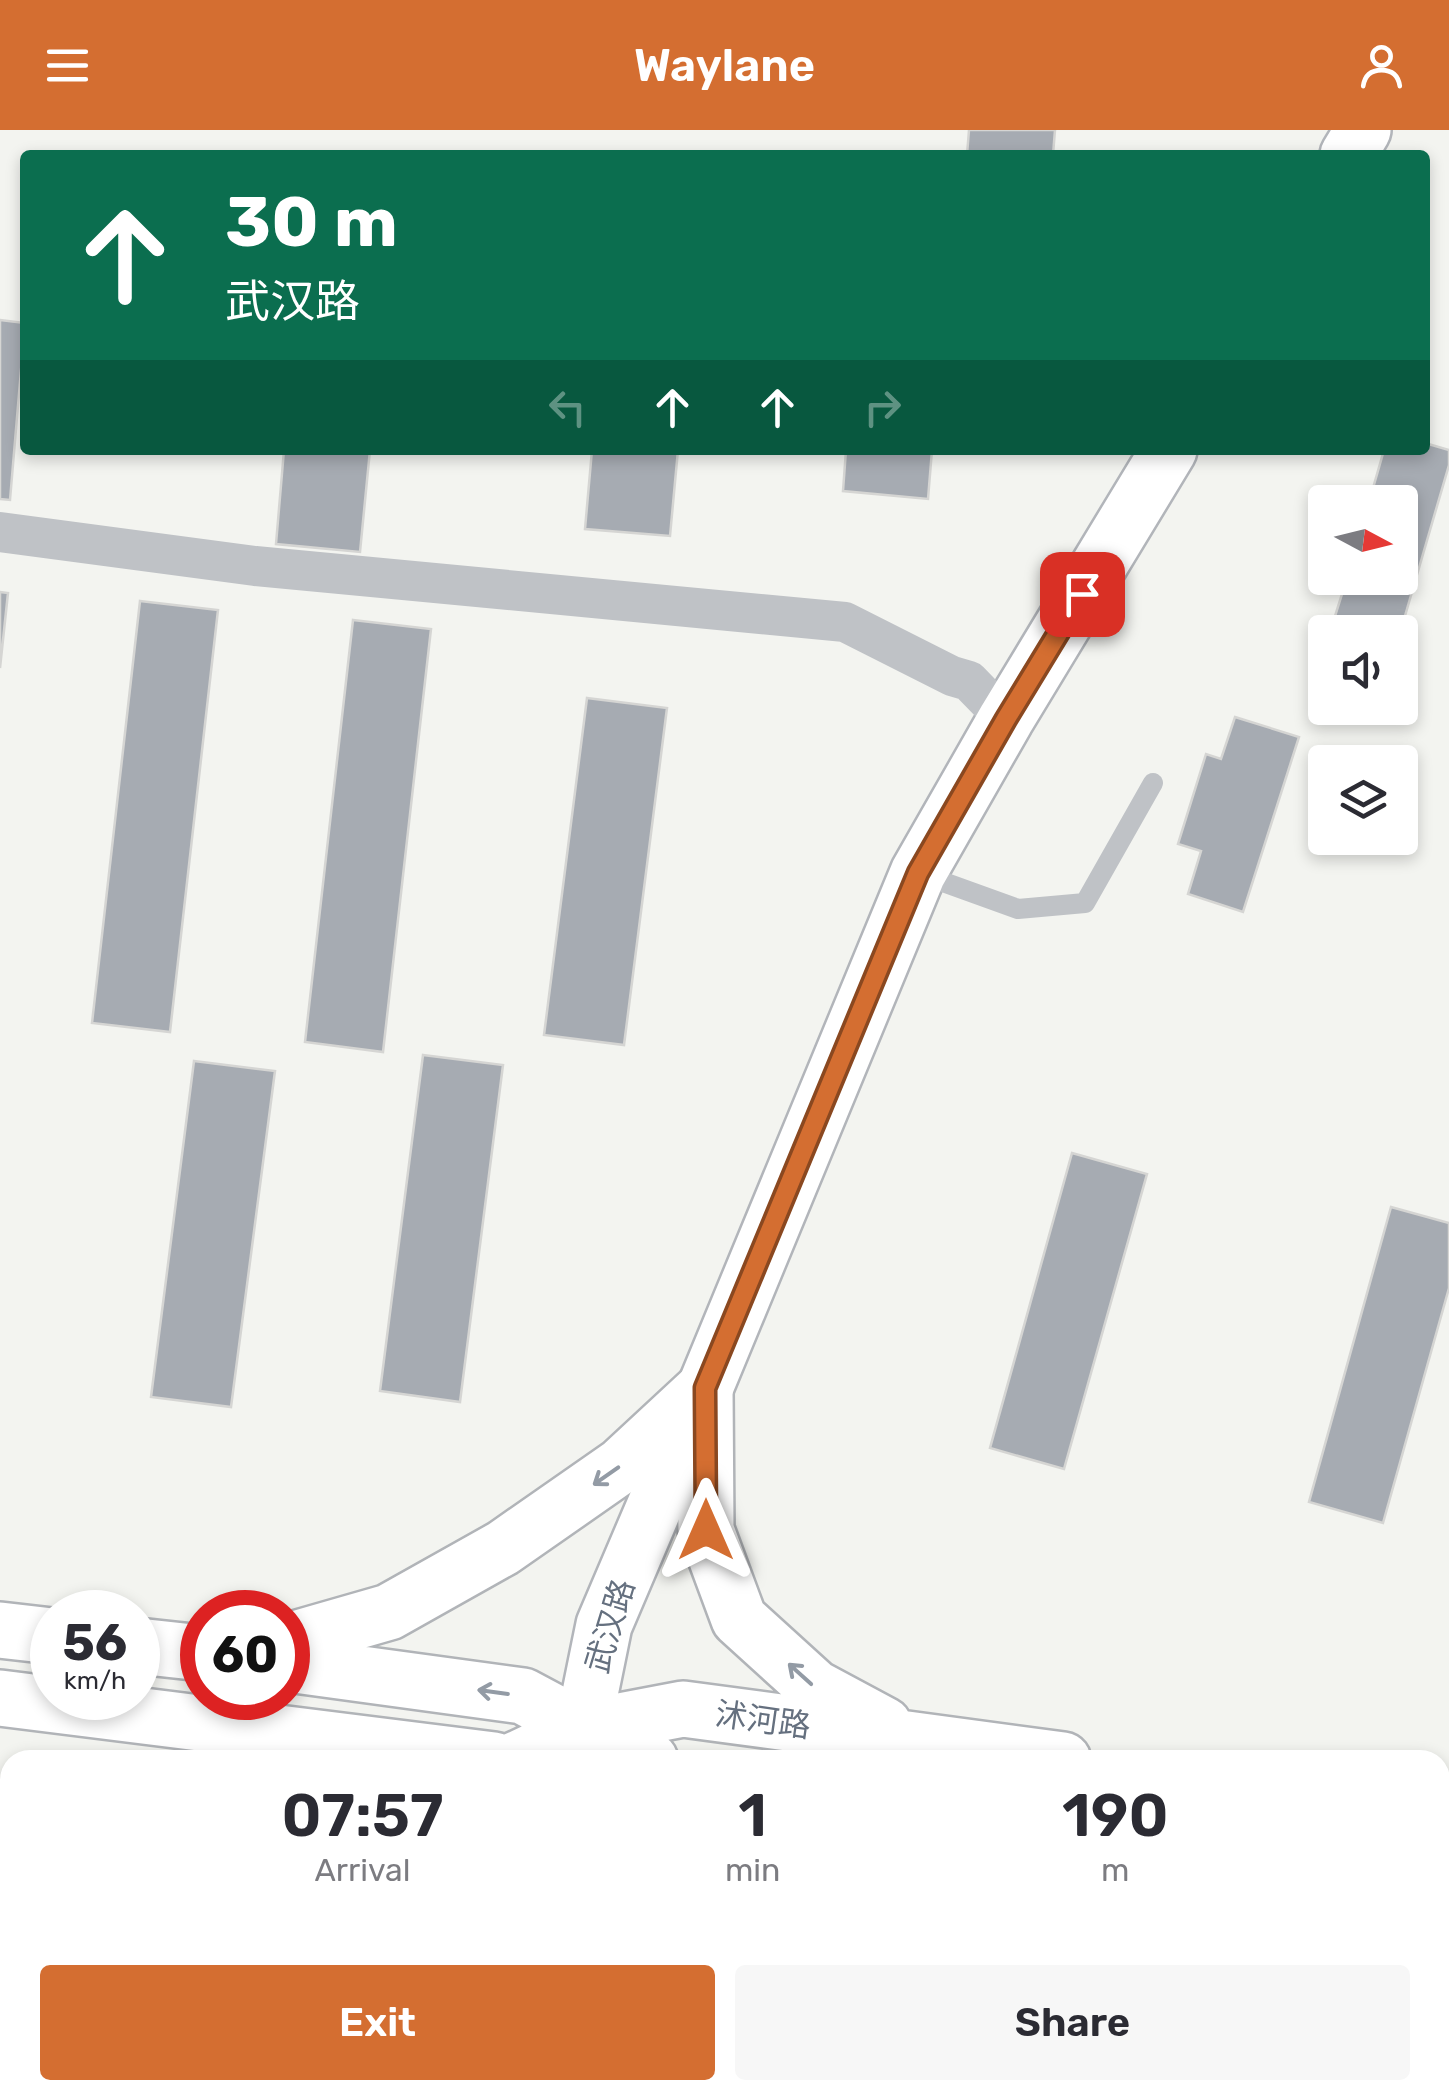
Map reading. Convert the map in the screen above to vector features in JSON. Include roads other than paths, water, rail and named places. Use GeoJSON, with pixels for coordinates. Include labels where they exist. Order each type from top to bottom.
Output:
{"type":"FeatureCollection","features":[{"type":"Feature","properties":{"kind":"main road","name":"武汉路"},"geometry":{"type":"LineString","coordinates":[[580,1744],[604,1625],[918,873],[1166,455]]}},
{"type":"Feature","properties":{"kind":"main road"},"geometry":{"type":"LineString","coordinates":[[310,1634],[389,1612],[502,1548],[622,1465],[705,1388]]}},
{"type":"Feature","properties":{"kind":"main road"},"geometry":{"type":"LineString","coordinates":[[705,1388],[706,1530],[739,1619],[816,1688],[914,1741]]}},
{"type":"Feature","properties":{"kind":"main road"},"geometry":{"type":"LineString","coordinates":[[0,1630],[30,1633]]}},
{"type":"Feature","properties":{"kind":"main road"},"geometry":{"type":"LineString","coordinates":[[310,1667],[523,1696],[580,1744],[606,1750]]}},
{"type":"Feature","properties":{"kind":"main road"},"geometry":{"type":"LineString","coordinates":[[0,1698],[354,1750]]}},
{"type":"Feature","properties":{"kind":"main road","name":"沭河路"},"geometry":{"type":"LineString","coordinates":[[556,1750],[683,1708],[985,1750]]}},
{"type":"Feature","properties":{"kind":"street"},"geometry":{"type":"LineString","coordinates":[[0,532],[255,566],[845,622],[969,681],[1006,719]]}},
{"type":"Feature","properties":{"kind":"lane"},"geometry":{"type":"LineString","coordinates":[[918,873],[1018,909],[1085,903],[1153,783]]}}]}
